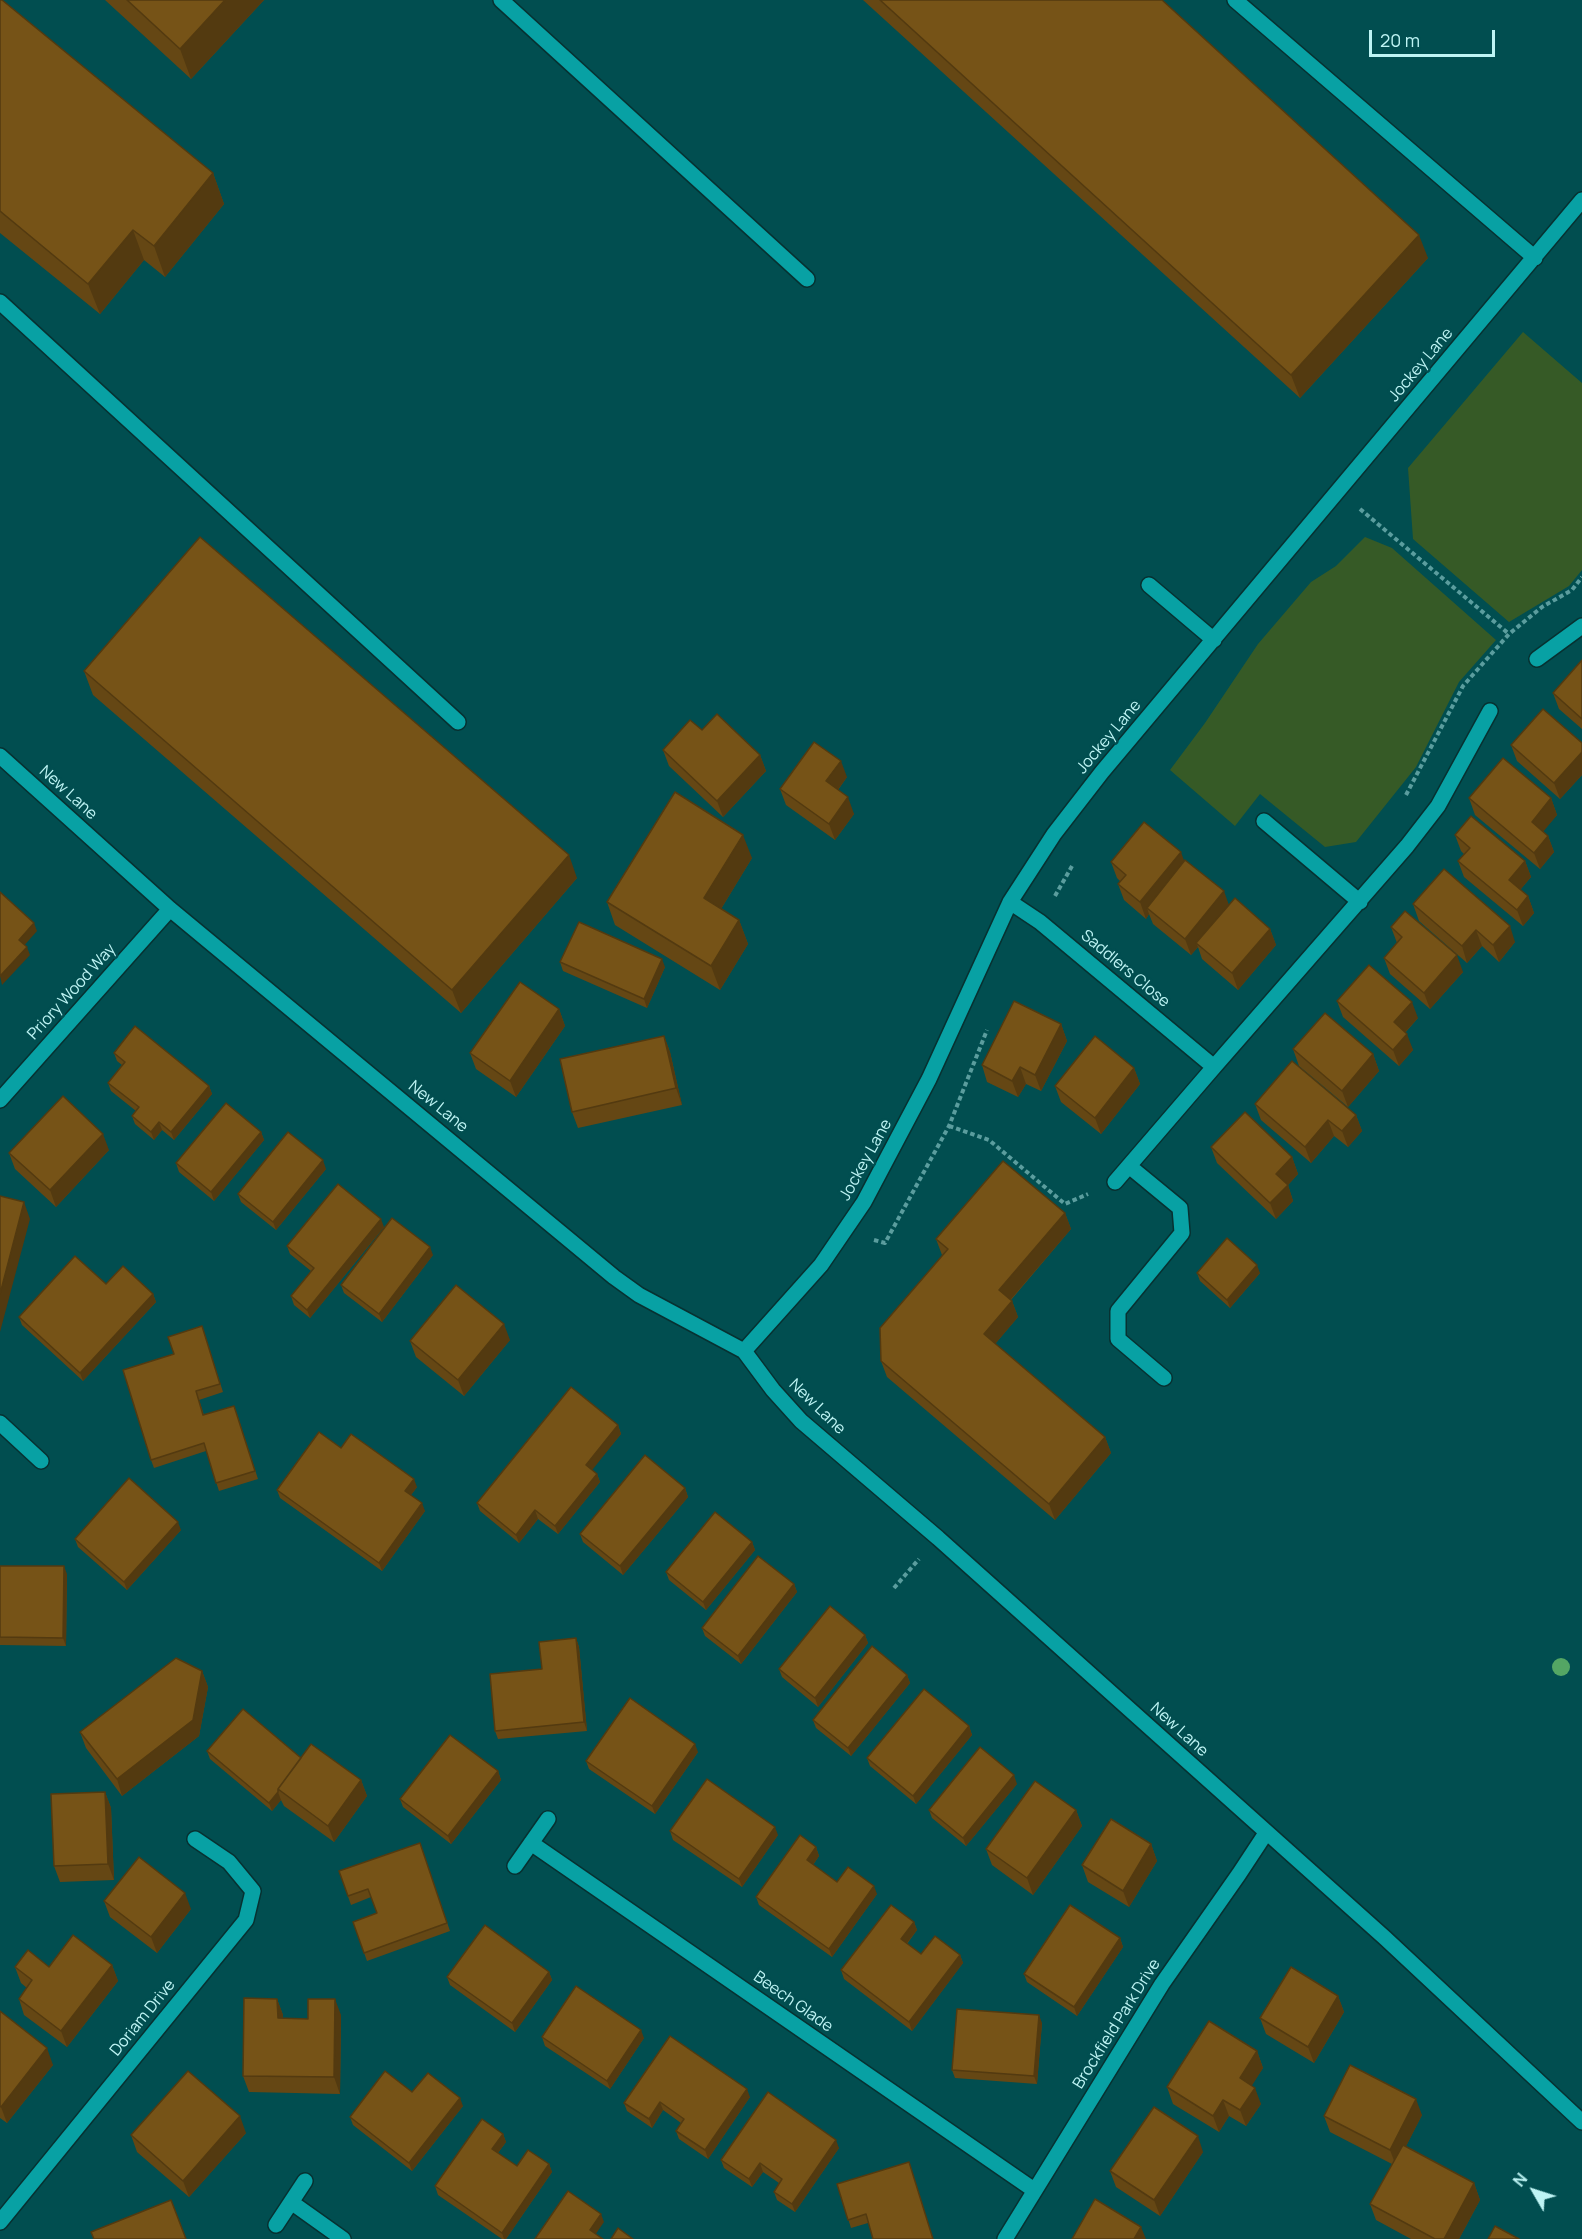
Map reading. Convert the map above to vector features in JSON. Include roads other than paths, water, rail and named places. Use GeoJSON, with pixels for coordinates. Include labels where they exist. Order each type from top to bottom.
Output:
{"type":"FeatureCollection","features":[{"type":"Feature","properties":{"kind":"street"},"geometry":{"type":"LineString","coordinates":[[501,0],[807,279]]}},
{"type":"Feature","properties":{"kind":"street"},"geometry":{"type":"LineString","coordinates":[[1234,0],[1535,258]]}},
{"type":"Feature","properties":{"kind":"street","name":"Jockey Lane"},"geometry":{"type":"LineString","coordinates":[[744,1351],[821,1265],[864,1202],[929,1079],[1010,902],[1054,834],[1102,772],[1582,200]]}},
{"type":"Feature","properties":{"kind":"street"},"geometry":{"type":"LineString","coordinates":[[0,302],[458,722]]}},
{"type":"Feature","properties":{"kind":"street"},"geometry":{"type":"LineString","coordinates":[[1149,585],[1214,640]]}},
{"type":"Feature","properties":{"kind":"street"},"geometry":{"type":"LineString","coordinates":[[1537,659],[1582,626]]}},
{"type":"Feature","properties":{"kind":"street"},"geometry":{"type":"LineString","coordinates":[[1115,1182],[1360,902],[1438,806],[1490,711]]}},
{"type":"Feature","properties":{"kind":"street","name":"New Lane"},"geometry":{"type":"LineString","coordinates":[[0,756],[170,909],[614,1277],[639,1295],[744,1351],[773,1390],[801,1421],[938,1538],[1385,1938],[1582,2121]]}},
{"type":"Feature","properties":{"kind":"street"},"geometry":{"type":"LineString","coordinates":[[1264,821],[1360,902]]}},
{"type":"Feature","properties":{"kind":"street","name":"Saddlers Close"},"geometry":{"type":"LineString","coordinates":[[1010,902],[1040,922],[1214,1067]]}},
{"type":"Feature","properties":{"kind":"street","name":"Priory Wood Way"},"geometry":{"type":"LineString","coordinates":[[0,1100],[170,909]]}},
{"type":"Feature","properties":{"kind":"street"},"geometry":{"type":"LineString","coordinates":[[1129,1166],[1180,1209],[1182,1233],[1118,1311],[1118,1339],[1164,1378]]}},
{"type":"Feature","properties":{"kind":"street"},"geometry":{"type":"LineString","coordinates":[[0,1424],[41,1461]]}},
{"type":"Feature","properties":{"kind":"street"},"geometry":{"type":"LineString","coordinates":[[515,1866],[548,1820]]}},
{"type":"Feature","properties":{"kind":"street","name":"Brockfield Park Drive"},"geometry":{"type":"LineString","coordinates":[[1005,2239],[1162,1984],[1266,1833]]}},
{"type":"Feature","properties":{"kind":"street","name":"Doriam Drive"},"geometry":{"type":"LineString","coordinates":[[0,2222],[246,1920],[252,1891],[229,1862],[195,1839]]}},
{"type":"Feature","properties":{"kind":"street","name":"Beech Glade"},"geometry":{"type":"LineString","coordinates":[[531,1843],[1034,2190]]}},
{"type":"Feature","properties":{"kind":"street"},"geometry":{"type":"LineString","coordinates":[[276,2225],[305,2181]]}},
{"type":"Feature","properties":{"kind":"street"},"geometry":{"type":"LineString","coordinates":[[291,2202],[344,2239]]}}]}
